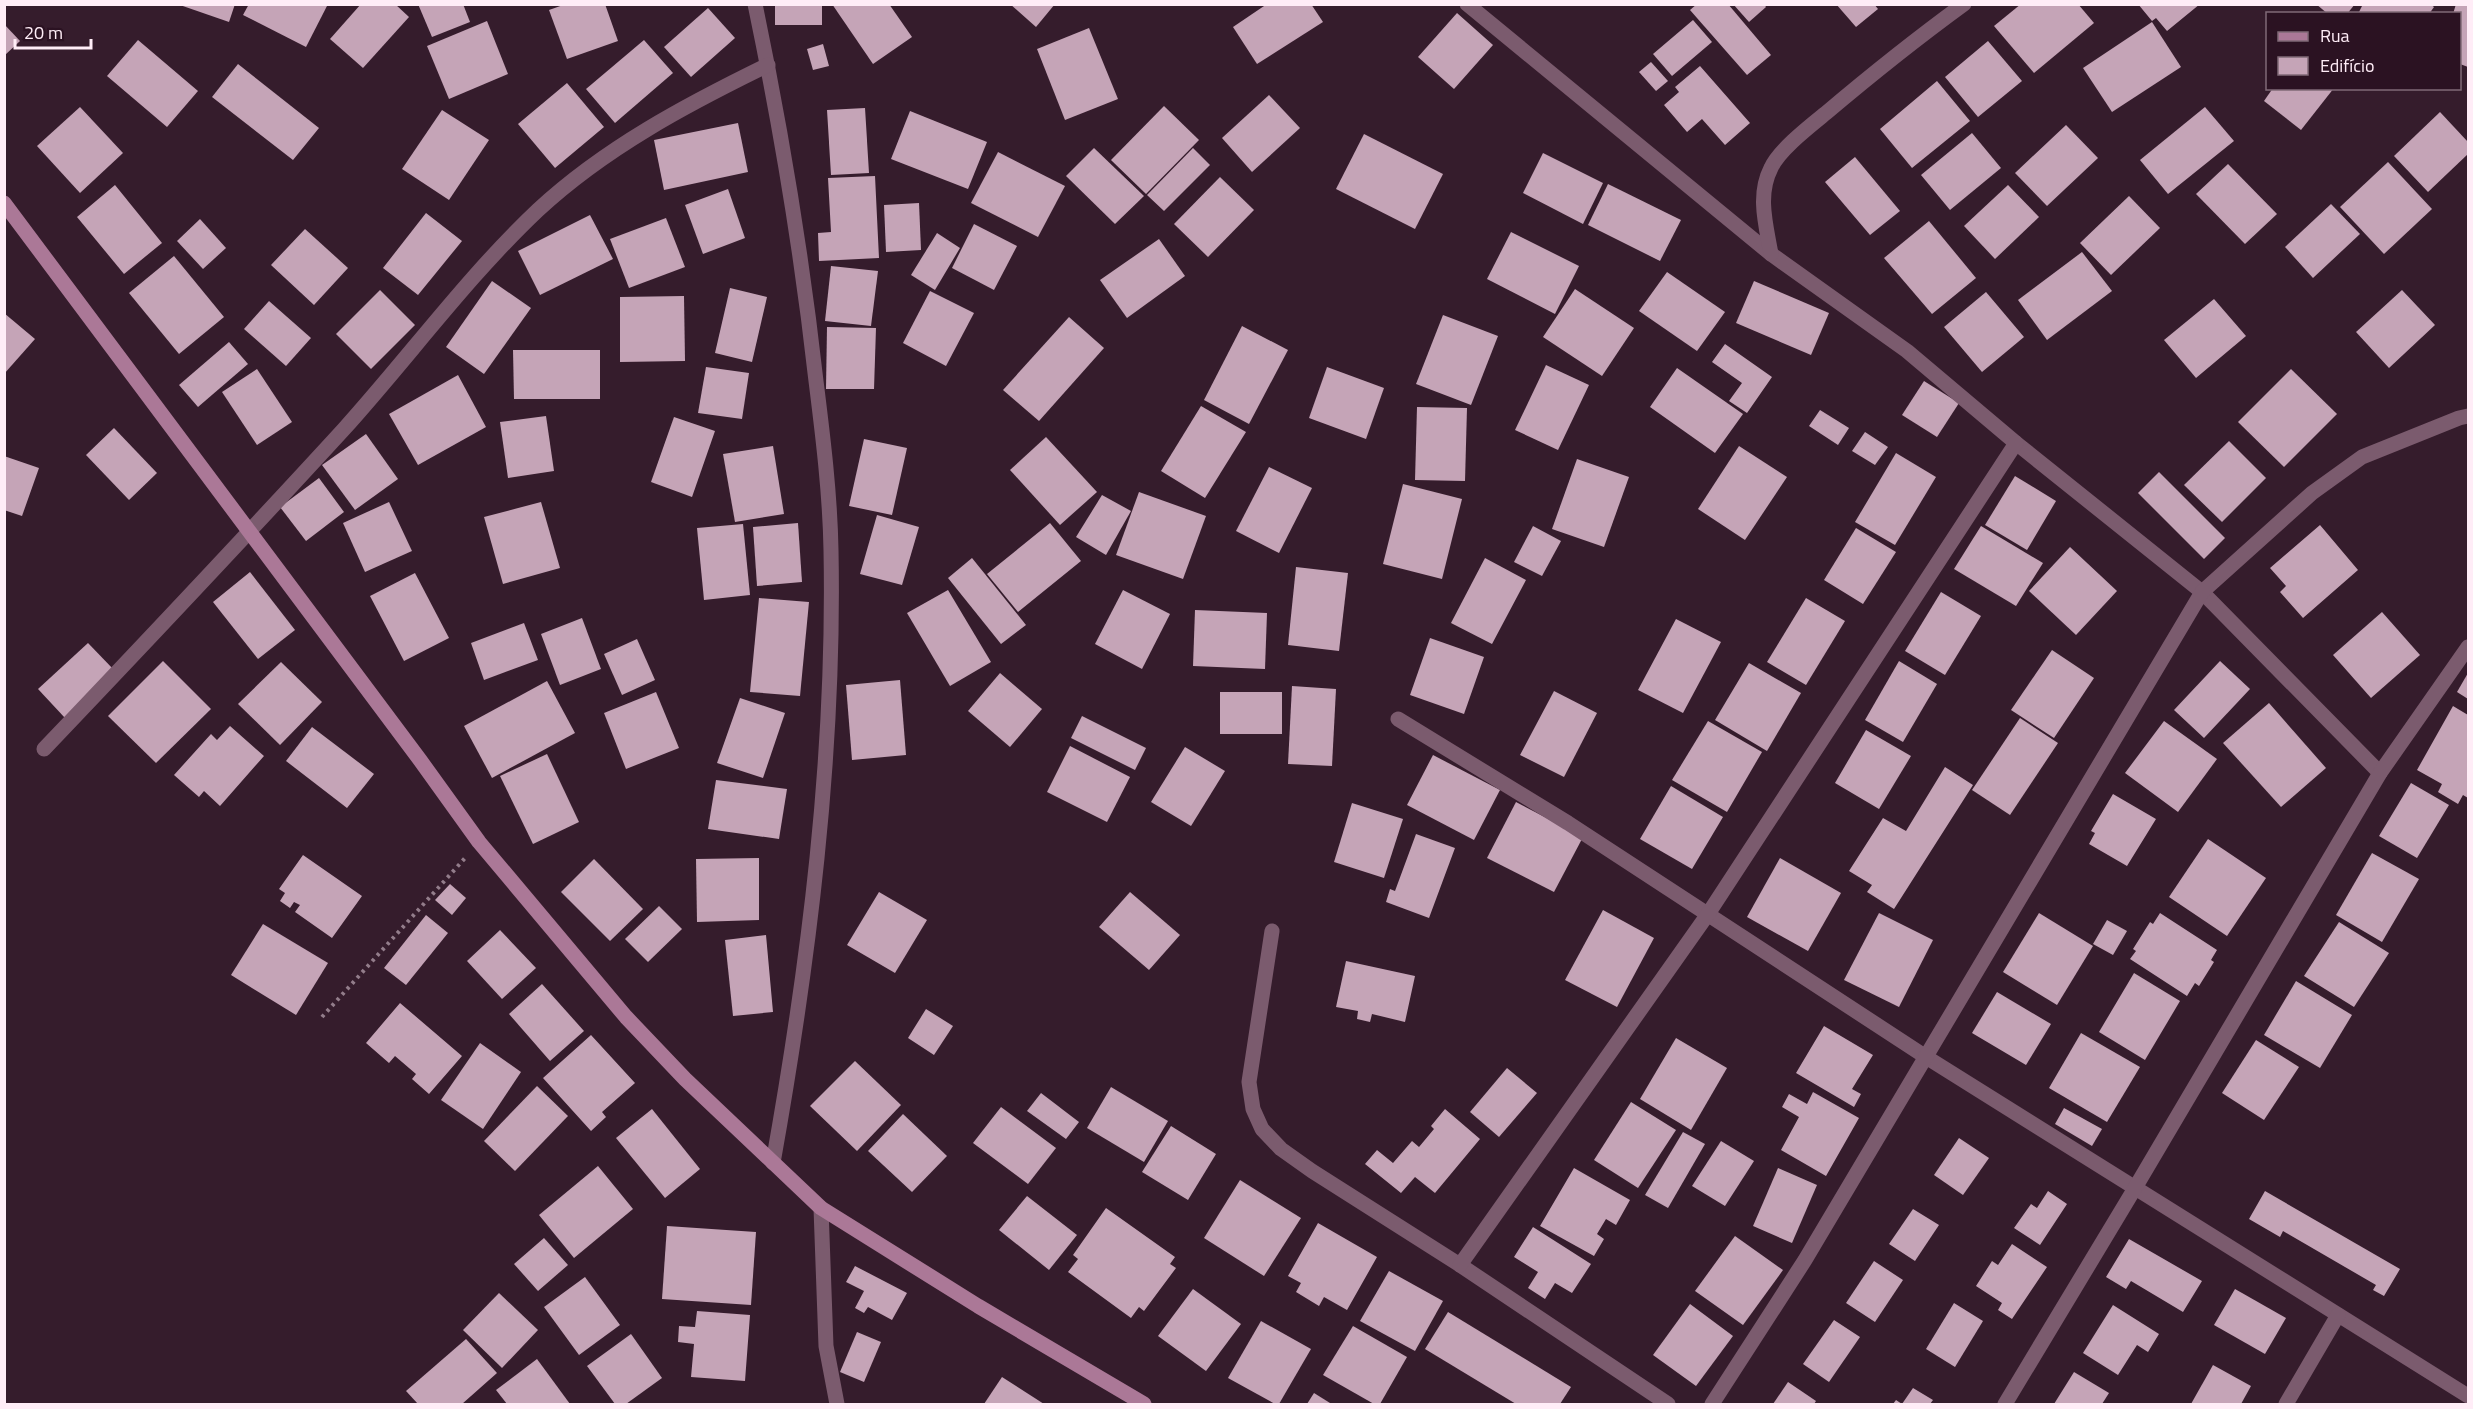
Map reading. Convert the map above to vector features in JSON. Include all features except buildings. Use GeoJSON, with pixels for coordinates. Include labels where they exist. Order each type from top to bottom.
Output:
{"type":"FeatureCollection","features":[{"type":"Feature","properties":{"kind":"street"},"geometry":{"type":"LineString","coordinates":[[754,4],[768,65],[806,285],[825,460],[831,549],[830,682],[818,850],[793,1050],[773,1163]]}},
{"type":"Feature","properties":{"kind":"street"},"geometry":{"type":"LineString","coordinates":[[1467,4],[1771,254],[1906,351],[2016,443],[2202,592],[2379,773]]}},
{"type":"Feature","properties":{"kind":"street"},"geometry":{"type":"LineString","coordinates":[[1771,254],[1764,216],[1763,191],[1771,166],[1800,134],[1899,52],[1964,4]]}},
{"type":"Feature","properties":{"kind":"street"},"geometry":{"type":"LineString","coordinates":[[44,749],[250,533],[389,379],[481,270],[539,210],[590,168],[635,137],[692,102],[768,65]]}},
{"type":"Feature","properties":{"kind":"street"},"geometry":{"type":"LineString","coordinates":[[4,203],[479,842],[626,1017],[685,1079],[821,1208],[978,1306],[1144,1404]]}},
{"type":"Feature","properties":{"kind":"street"},"geometry":{"type":"LineString","coordinates":[[1712,1404],[1805,1260],[2202,592],[2312,493],[2362,457],[2401,439],[2469,416]]}},
{"type":"Feature","properties":{"kind":"street"},"geometry":{"type":"LineString","coordinates":[[1460,1265],[1708,914],[2016,443]]}},
{"type":"Feature","properties":{"kind":"street"},"geometry":{"type":"LineString","coordinates":[[2005,1404],[2379,773],[2469,647]]}},
{"type":"Feature","properties":{"kind":"street"},"geometry":{"type":"LineString","coordinates":[[1398,719],[1568,823],[1926,1057],[2469,1396]]}},
{"type":"Feature","properties":{"kind":"street"},"geometry":{"type":"LineString","coordinates":[[1272,931],[1249,1082],[1253,1109],[1262,1129],[1281,1149],[1312,1171],[1460,1265],[1668,1404]]}},
{"type":"Feature","properties":{"kind":"street"},"geometry":{"type":"LineString","coordinates":[[821,1208],[826,1346],[837,1404]]}},
{"type":"Feature","properties":{"kind":"street"},"geometry":{"type":"LineString","coordinates":[[2286,1404],[2338,1315]]}},
{"type":"Feature","properties":{"kind":"path"},"geometry":{"type":"LineString","coordinates":[[322,1017],[479,842]]}}]}
